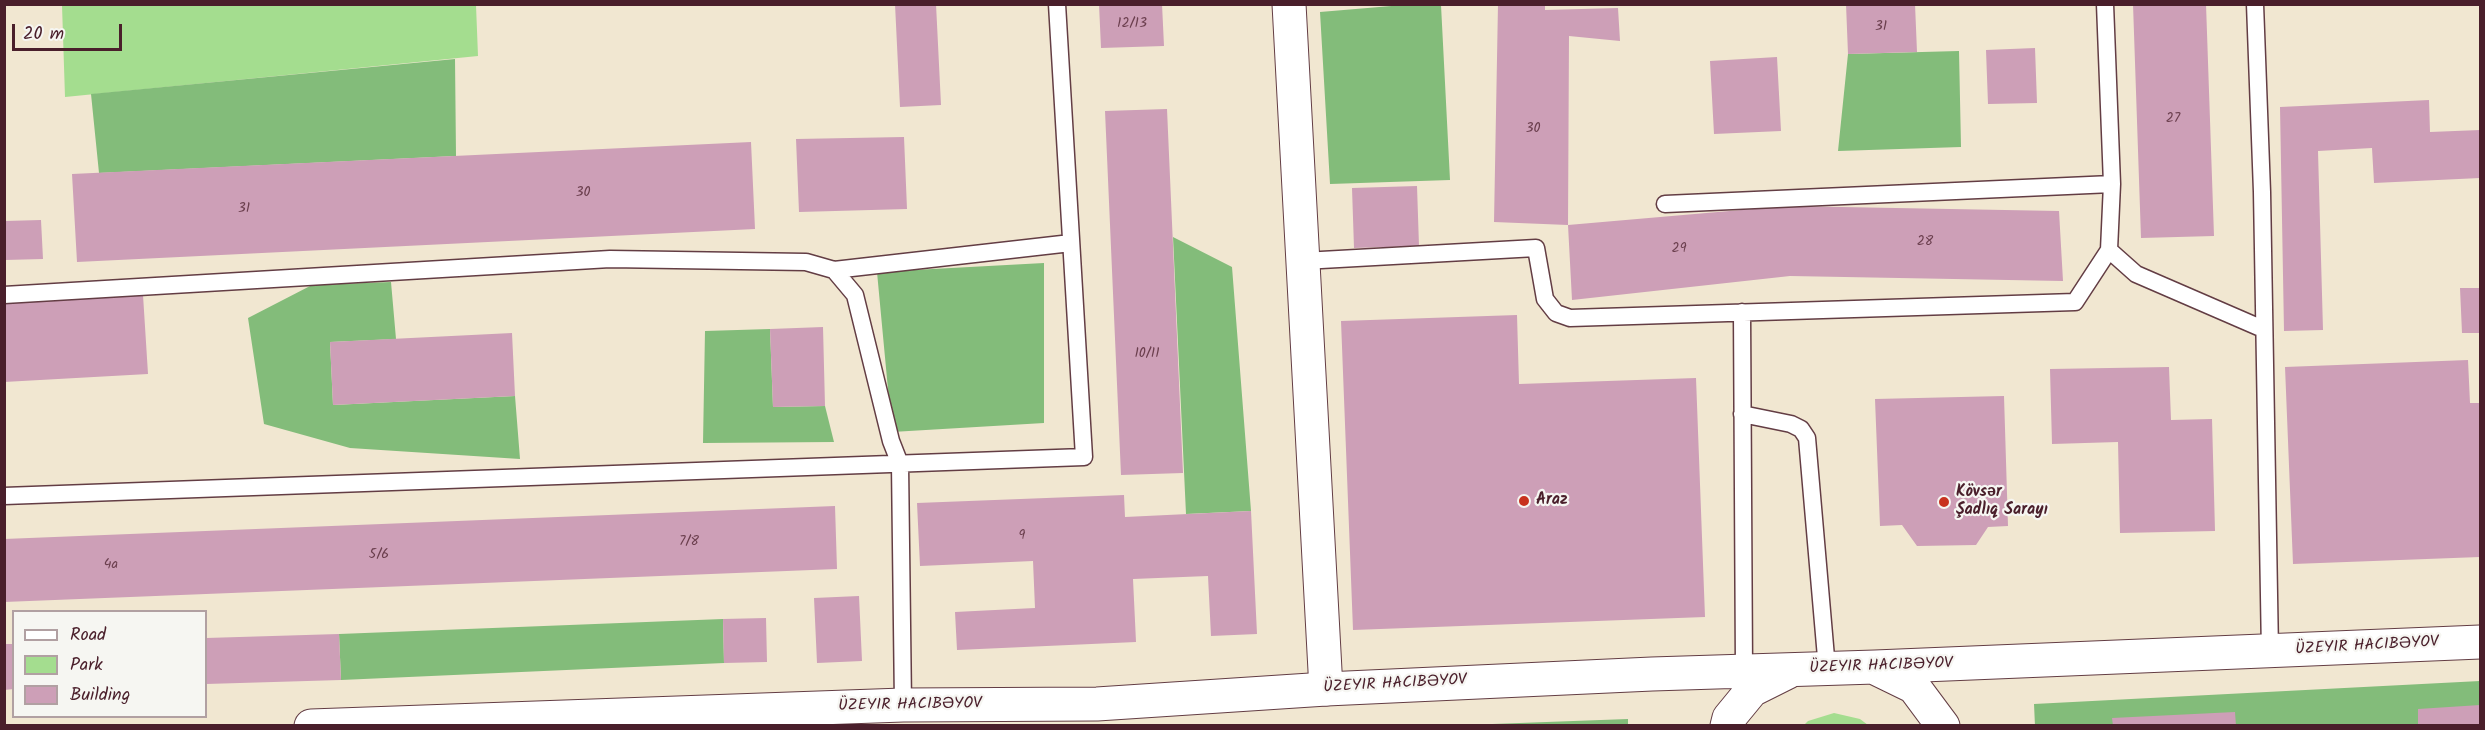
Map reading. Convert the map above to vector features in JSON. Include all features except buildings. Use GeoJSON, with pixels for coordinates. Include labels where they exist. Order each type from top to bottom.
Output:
{"type":"FeatureCollection","features":[{"type":"Feature","properties":{"kind":"main road"},"geometry":{"type":"LineString","coordinates":[[1289,4],[1326,688]]}},
{"type":"Feature","properties":{"kind":"main road"},"geometry":{"type":"LineString","coordinates":[[310,726],[903,705],[1097,704],[1326,688],[2481,642]]}},
{"type":"Feature","properties":{"kind":"main road"},"geometry":{"type":"LineString","coordinates":[[1875,667],[1914,687],[1942,726]]}},
{"type":"Feature","properties":{"kind":"main road"},"geometry":{"type":"LineString","coordinates":[[1727,726],[1729,718],[1752,690],[1792,670]]}},
{"type":"Feature","properties":{"kind":"lane"},"geometry":{"type":"LineString","coordinates":[[4,496],[1084,457],[1057,4]]}},
{"type":"Feature","properties":{"kind":"lane"},"geometry":{"type":"LineString","coordinates":[[1303,261],[1536,248],[1545,299],[1556,313],[1570,318],[2075,302],[2109,250],[2112,184],[2105,4]]}},
{"type":"Feature","properties":{"kind":"lane"},"geometry":{"type":"LineString","coordinates":[[2255,4],[2262,192],[2270,652]]}},
{"type":"Feature","properties":{"kind":"lane"},"geometry":{"type":"LineString","coordinates":[[1665,204],[2112,184]]}},
{"type":"Feature","properties":{"kind":"lane"},"geometry":{"type":"LineString","coordinates":[[4,295],[610,260],[806,262],[834,270],[1071,243]]}},
{"type":"Feature","properties":{"kind":"lane"},"geometry":{"type":"LineString","coordinates":[[2109,250],[2136,274],[2263,329]]}},
{"type":"Feature","properties":{"kind":"lane"},"geometry":{"type":"LineString","coordinates":[[834,270],[855,295],[891,441],[900,464],[903,705]]}},
{"type":"Feature","properties":{"kind":"lane"},"geometry":{"type":"LineString","coordinates":[[1742,312],[1744,671]]}},
{"type":"Feature","properties":{"kind":"lane"},"geometry":{"type":"LineString","coordinates":[[1742,414],[1791,424],[1801,429],[1807,438],[1827,669]]}},
{"type":"Feature","properties":{"kind":"green space"},"geometry":{"type":"Polygon","coordinates":[[[1415,4],[1441,5],[1450,180],[1330,184],[1320,12],[1415,4]]]}},
{"type":"Feature","properties":{"kind":"green space"},"geometry":{"type":"Polygon","coordinates":[[[62,5],[476,5],[478,56],[65,97],[62,5]]]}},
{"type":"Feature","properties":{"kind":"green space"},"geometry":{"type":"Polygon","coordinates":[[[1959,51],[1961,147],[1838,151],[1848,54],[1959,51]]]}},
{"type":"Feature","properties":{"kind":"green space"},"geometry":{"type":"Polygon","coordinates":[[[455,59],[456,156],[99,173],[91,94],[455,59]]]}},
{"type":"Feature","properties":{"kind":"green space"},"geometry":{"type":"Polygon","coordinates":[[[1173,237],[1232,267],[1251,511],[1186,514],[1173,237]]]}},
{"type":"Feature","properties":{"kind":"green space"},"geometry":{"type":"Polygon","coordinates":[[[1044,263],[1044,423],[892,432],[877,272],[1044,263]]]}},
{"type":"Feature","properties":{"kind":"green space"},"geometry":{"type":"Polygon","coordinates":[[[391,282],[396,339],[330,342],[333,405],[515,396],[520,459],[350,448],[264,424],[248,318],[312,285],[391,282]]]}},
{"type":"Feature","properties":{"kind":"green space"},"geometry":{"type":"Polygon","coordinates":[[[770,329],[773,407],[825,406],[834,442],[703,443],[705,331],[770,329]]]}},
{"type":"Feature","properties":{"kind":"green space"},"geometry":{"type":"Polygon","coordinates":[[[723,619],[724,663],[341,680],[339,634],[723,619]]]}},
{"type":"Feature","properties":{"kind":"green space"},"geometry":{"type":"Polygon","coordinates":[[[2480,681],[2480,725],[2035,726],[2034,704],[2480,681]]]}},
{"type":"Feature","properties":{"kind":"green space"},"geometry":{"type":"Polygon","coordinates":[[[1834,713],[1860,719],[1868,725],[1804,725],[1808,721],[1834,713]]]}},
{"type":"Feature","properties":{"kind":"green space"},"geometry":{"type":"Polygon","coordinates":[[[1628,719],[1628,726],[1465,725],[1628,719]]]}},
{"type":"Feature","properties":{"kind":"place","name":"Araz"},"geometry":{"type":"Point","coordinates":[1524,501]}},
{"type":"Feature","properties":{"kind":"place","name":"Kövsər Şadlıq Sarayı"},"geometry":{"type":"Point","coordinates":[1944,502]}}]}
